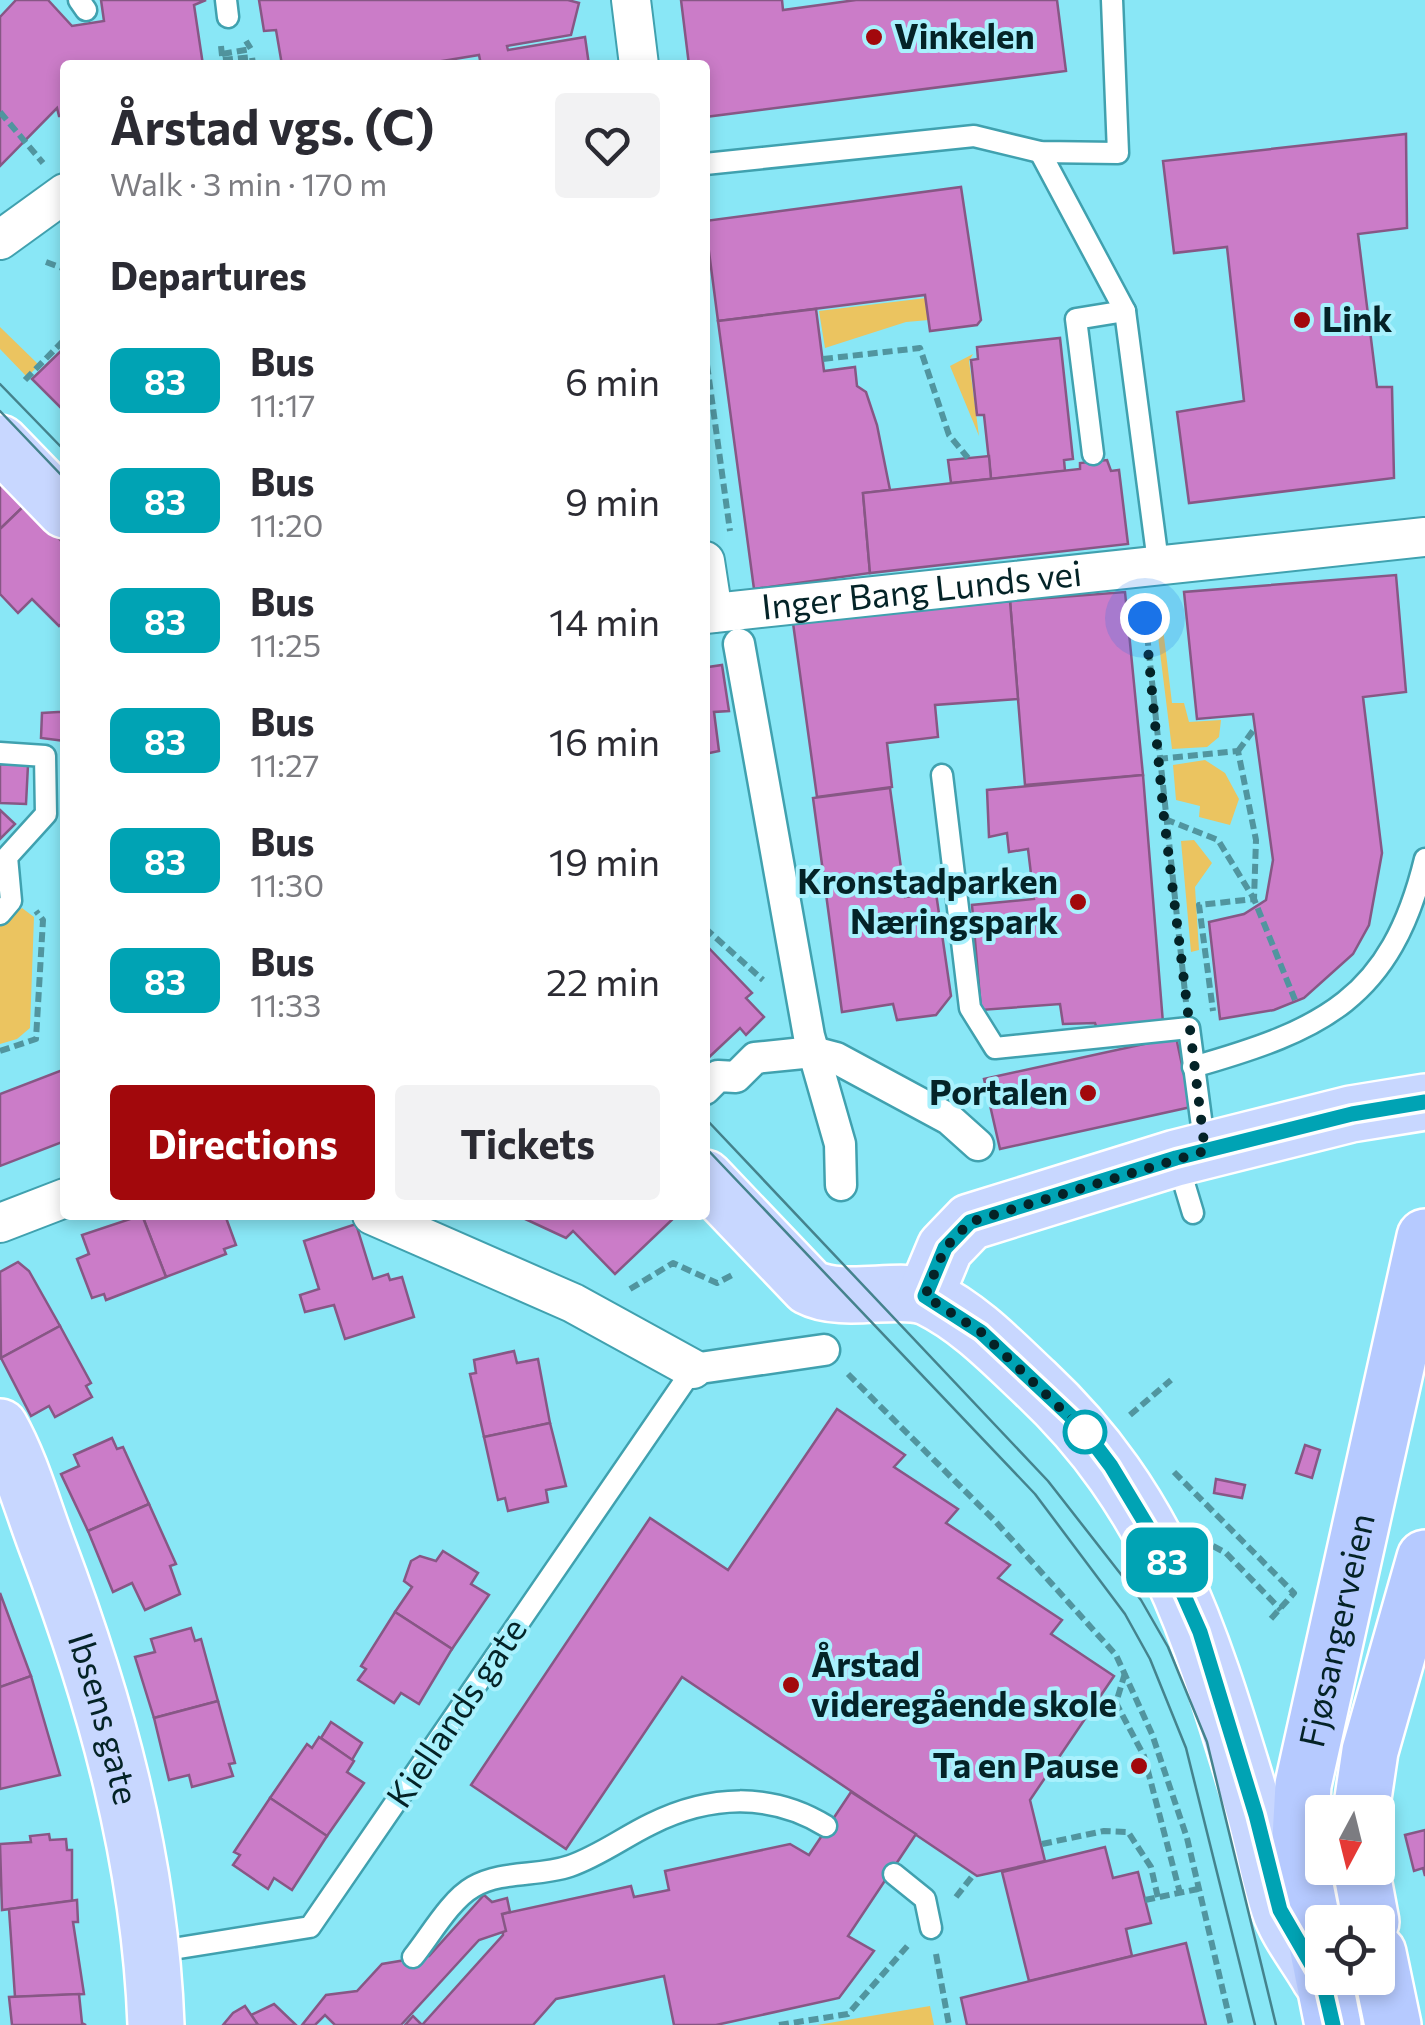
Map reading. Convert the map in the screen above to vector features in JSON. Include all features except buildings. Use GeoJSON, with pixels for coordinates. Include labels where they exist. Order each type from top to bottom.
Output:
{"type":"FeatureCollection","features":[{"type":"Feature","properties":{"kind":"highway","name":"Fjøsangerveien"},"geometry":{"type":"LineString","coordinates":[[1329,2006],[1299,1856],[1303,1785],[1425,1237]]}},
{"type":"Feature","properties":{"kind":"highway","name":"Fjøsangerveien"},"geometry":{"type":"LineString","coordinates":[[1363,1795],[1370,1751],[1425,1558]]}},
{"type":"Feature","properties":{"kind":"highway"},"geometry":{"type":"LineString","coordinates":[[1387,1995],[1393,2025]]}},
{"type":"Feature","properties":{"kind":"main road"},"geometry":{"type":"LineString","coordinates":[[0,442],[60,505]]}},
{"type":"Feature","properties":{"kind":"main road"},"geometry":{"type":"LineString","coordinates":[[925,1296],[945,1248],[970,1222],[1191,1154],[1352,1114],[1425,1102]]}},
{"type":"Feature","properties":{"kind":"main road"},"geometry":{"type":"LineString","coordinates":[[710,1183],[809,1287],[833,1295],[925,1296],[981,1332],[1080,1425],[1111,1466],[1170,1564],[1200,1632],[1256,1815],[1280,1910],[1329,2006]]}},
{"type":"Feature","properties":{"kind":"main road","name":"Ibsens gate"},"geometry":{"type":"LineString","coordinates":[[0,1427],[82,1640],[135,1832],[154,1952],[156,2025]]}},
{"type":"Feature","properties":{"kind":"street"},"geometry":{"type":"LineString","coordinates":[[631,0],[638,60]]}},
{"type":"Feature","properties":{"kind":"street"},"geometry":{"type":"LineString","coordinates":[[0,240],[32,213],[56,180]]}},
{"type":"Feature","properties":{"kind":"street","name":"Inger Bang Lunds vei"},"geometry":{"type":"LineString","coordinates":[[710,620],[1158,562],[1425,537]]}},
{"type":"Feature","properties":{"kind":"street","name":"Inger Bang Lunds vei"},"geometry":{"type":"LineString","coordinates":[[710,606],[718,552]]}},
{"type":"Feature","properties":{"kind":"street"},"geometry":{"type":"LineString","coordinates":[[739,644],[812,1052],[840,1144],[841,1185]]}},
{"type":"Feature","properties":{"kind":"street"},"geometry":{"type":"LineString","coordinates":[[710,1084],[718,1076],[736,1077],[755,1058],[812,1052],[852,1064],[868,1078],[912,1097],[949,1119],[978,1145]]}},
{"type":"Feature","properties":{"kind":"street"},"geometry":{"type":"LineString","coordinates":[[0,1223],[60,1200]]}},
{"type":"Feature","properties":{"kind":"street"},"geometry":{"type":"LineString","coordinates":[[384,1220],[573,1302],[693,1369],[824,1350]]}},
{"type":"Feature","properties":{"kind":"lane"},"geometry":{"type":"LineString","coordinates":[[710,163],[974,136],[1040,152],[1118,153],[1112,0]]}},
{"type":"Feature","properties":{"kind":"lane"},"geometry":{"type":"LineString","coordinates":[[1040,152],[1125,312],[1158,562]]}},
{"type":"Feature","properties":{"kind":"lane"},"geometry":{"type":"LineString","coordinates":[[1093,454],[1076,319],[1125,312]]}},
{"type":"Feature","properties":{"kind":"lane"},"geometry":{"type":"LineString","coordinates":[[0,753],[45,756],[46,814],[6,857],[5,907]]}},
{"type":"Feature","properties":{"kind":"lane"},"geometry":{"type":"LineString","coordinates":[[942,775],[970,1008],[995,1048],[1189,1028],[1194,1067],[1193,1213]]}},
{"type":"Feature","properties":{"kind":"lane"},"geometry":{"type":"LineString","coordinates":[[1194,1067],[1280,1042],[1337,1011],[1376,973],[1413,908],[1425,860]]}},
{"type":"Feature","properties":{"kind":"lane","name":"Kiellands gate"},"geometry":{"type":"LineString","coordinates":[[154,1952],[310,1927],[693,1369]]}},
{"type":"Feature","properties":{"kind":"lane"},"geometry":{"type":"LineString","coordinates":[[413,1956],[468,1890],[494,1878],[566,1868],[654,1822],[682,1813],[712,1804],[760,1798],[804,1812],[826,1826]]}},
{"type":"Feature","properties":{"kind":"lane"},"geometry":{"type":"LineString","coordinates":[[894,1874],[925,1899],[931,1928]]}},
{"type":"Feature","properties":{"kind":"path"},"geometry":{"type":"LineString","coordinates":[[222,57],[251,49],[250,40]]}},
{"type":"Feature","properties":{"kind":"path"},"geometry":{"type":"LineString","coordinates":[[222,57],[252,56],[252,60]]}},
{"type":"Feature","properties":{"kind":"path"},"geometry":{"type":"LineString","coordinates":[[0,112],[56,180]]}},
{"type":"Feature","properties":{"kind":"path"},"geometry":{"type":"LineString","coordinates":[[46,262],[60,268]]}},
{"type":"Feature","properties":{"kind":"path"},"geometry":{"type":"LineString","coordinates":[[25,380],[60,344]]}},
{"type":"Feature","properties":{"kind":"path"},"geometry":{"type":"LineString","coordinates":[[823,359],[920,348],[949,435],[968,458]]}},
{"type":"Feature","properties":{"kind":"path"},"geometry":{"type":"LineString","coordinates":[[710,428],[718,552]]}},
{"type":"Feature","properties":{"kind":"path"},"geometry":{"type":"LineString","coordinates":[[1144,602],[1189,1028]]}},
{"type":"Feature","properties":{"kind":"path"},"geometry":{"type":"LineString","coordinates":[[1254,898],[1256,840],[1238,751],[1255,728]]}},
{"type":"Feature","properties":{"kind":"path"},"geometry":{"type":"LineString","coordinates":[[1158,758],[1238,751]]}},
{"type":"Feature","properties":{"kind":"path"},"geometry":{"type":"LineString","coordinates":[[1164,818],[1218,840],[1254,898],[1299,1009]]}},
{"type":"Feature","properties":{"kind":"path"},"geometry":{"type":"LineString","coordinates":[[1215,1027],[1200,905],[1254,898]]}},
{"type":"Feature","properties":{"kind":"path"},"geometry":{"type":"LineString","coordinates":[[0,1052],[36,1039],[43,920],[28,900],[5,907]]}},
{"type":"Feature","properties":{"kind":"path"},"geometry":{"type":"LineString","coordinates":[[710,933],[761,980],[800,984]]}},
{"type":"Feature","properties":{"kind":"path"},"geometry":{"type":"LineString","coordinates":[[620,1295],[673,1263],[717,1283],[744,1268]]}},
{"type":"Feature","properties":{"kind":"path"},"geometry":{"type":"LineString","coordinates":[[824,1350],[996,1522],[1116,1655],[1152,1734],[1198,1889],[1231,2025]]}},
{"type":"Feature","properties":{"kind":"path"},"geometry":{"type":"LineString","coordinates":[[1119,1425],[1171,1380]]}},
{"type":"Feature","properties":{"kind":"path"},"geometry":{"type":"LineString","coordinates":[[1162,1462],[1294,1593],[1270,1622]]}},
{"type":"Feature","properties":{"kind":"path"},"geometry":{"type":"LineString","coordinates":[[1226,1554],[1281,1610]]}},
{"type":"Feature","properties":{"kind":"path"},"geometry":{"type":"LineString","coordinates":[[1125,1673],[1116,1703],[1147,1752],[1180,1893]]}},
{"type":"Feature","properties":{"kind":"path"},"geometry":{"type":"LineString","coordinates":[[1042,1844],[1104,1831],[1128,1832],[1151,1867],[1158,1898]]}},
{"type":"Feature","properties":{"kind":"path"},"geometry":{"type":"LineString","coordinates":[[1145,1900],[1198,1889]]}},
{"type":"Feature","properties":{"kind":"path"},"geometry":{"type":"LineString","coordinates":[[779,2025],[848,2014],[914,1938],[931,1928],[949,2025]]}},
{"type":"Feature","properties":{"kind":"shaded area"},"geometry":{"type":"Polygon","coordinates":[[[926,298],[929,320],[906,322],[825,348],[819,311],[926,298]]]}},
{"type":"Feature","properties":{"kind":"shaded area"},"geometry":{"type":"Polygon","coordinates":[[[0,327],[39,365],[27,377],[0,349],[0,327]]]}},
{"type":"Feature","properties":{"kind":"shaded area"},"geometry":{"type":"Polygon","coordinates":[[[973,354],[969,361],[979,436],[950,366],[973,354]]]}},
{"type":"Feature","properties":{"kind":"shaded area"},"geometry":{"type":"Polygon","coordinates":[[[1156,620],[1162,620],[1172,703],[1184,703],[1189,722],[1221,720],[1219,737],[1207,747],[1172,749],[1156,620]]]}},
{"type":"Feature","properties":{"kind":"shaded area"},"geometry":{"type":"Polygon","coordinates":[[[1205,760],[1225,773],[1239,799],[1230,825],[1199,817],[1200,806],[1176,800],[1173,765],[1205,760]]]}},
{"type":"Feature","properties":{"kind":"shaded area"},"geometry":{"type":"Polygon","coordinates":[[[1194,840],[1212,863],[1195,887],[1199,950],[1191,952],[1181,841],[1194,840]]]}},
{"type":"Feature","properties":{"kind":"shaded area"},"geometry":{"type":"Polygon","coordinates":[[[22,908],[34,917],[30,1028],[17,1039],[0,1044],[0,925],[22,908]]]}},
{"type":"Feature","properties":{"kind":"shaded area"},"geometry":{"type":"Polygon","coordinates":[[[930,2006],[934,2025],[817,2025],[930,2006]]]}},
{"type":"Feature","properties":{"kind":"tram line"},"geometry":{"type":"LineString","coordinates":[[0,384],[60,446]]}},
{"type":"Feature","properties":{"kind":"tram line"},"geometry":{"type":"LineString","coordinates":[[0,411],[60,474]]}},
{"type":"Feature","properties":{"kind":"tram line"},"geometry":{"type":"LineString","coordinates":[[710,1123],[1048,1481],[1141,1600],[1168,1647],[1207,1742],[1276,2025]]}},
{"type":"Feature","properties":{"kind":"tram line"},"geometry":{"type":"LineString","coordinates":[[710,1152],[1035,1494],[1125,1614],[1150,1659],[1186,1748],[1255,2025]]}},
{"type":"Feature","properties":{"kind":"bus line","name":"83"},"geometry":{"type":"LineString","coordinates":[[1333,2025],[1324,1986],[1280,1910],[1256,1815],[1200,1632],[1170,1564],[1111,1466],[1080,1425],[981,1332],[925,1296],[945,1248],[954,1234],[970,1222],[1176,1158],[1352,1114],[1425,1102]]}},
{"type":"Feature","properties":{"kind":"place","name":"Vinkelen"},"geometry":{"type":"Point","coordinates":[874,37]}},
{"type":"Feature","properties":{"kind":"place","name":"Link"},"geometry":{"type":"Point","coordinates":[1302,320]}},
{"type":"Feature","properties":{"kind":"place","name":"Kronstadparken Næringspark"},"geometry":{"type":"Point","coordinates":[1078,902]}},
{"type":"Feature","properties":{"kind":"place","name":"Portalen"},"geometry":{"type":"Point","coordinates":[1088,1093]}},
{"type":"Feature","properties":{"kind":"place","name":"Årstad videregående skole"},"geometry":{"type":"Point","coordinates":[791,1685]}},
{"type":"Feature","properties":{"kind":"place","name":"Ta en Pause"},"geometry":{"type":"Point","coordinates":[1139,1766]}},
{"type":"Feature","properties":{"kind":"route"},"geometry":{"type":"LineString","coordinates":[[1085,1432],[981,1332],[925,1296],[945,1248],[954,1234],[970,1222],[1205,1151],[1164,818],[1145,618]]}}]}
